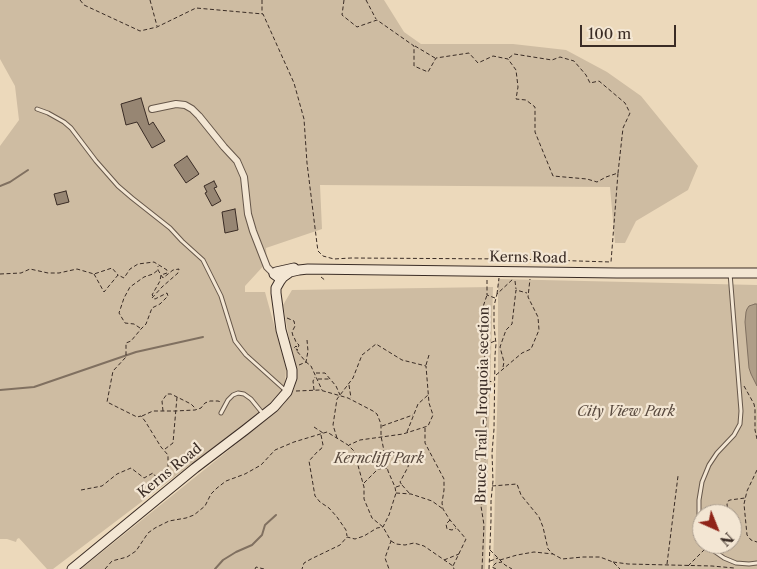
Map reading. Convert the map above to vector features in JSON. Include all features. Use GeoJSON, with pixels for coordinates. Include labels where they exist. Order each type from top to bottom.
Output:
{"type":"FeatureCollection","features":[{"type":"Feature","properties":{"kind":"street"},"geometry":{"type":"LineString","coordinates":[[152,109],[176,104],[192,109],[241,169],[244,177],[248,214],[253,231],[267,267],[278,277],[276,288],[281,330],[292,370],[292,378],[287,392]]}},
{"type":"Feature","properties":{"kind":"street","name":"Kerns Road"},"geometry":{"type":"LineString","coordinates":[[278,277],[298,270],[317,269],[515,274],[531,272],[757,273]]}},
{"type":"Feature","properties":{"kind":"street","name":"Kerns Road"},"geometry":{"type":"LineString","coordinates":[[72,569],[171,487],[274,407],[287,392]]}},
{"type":"Feature","properties":{"kind":"lane"},"geometry":{"type":"LineString","coordinates":[[37,109],[48,113],[71,128],[118,186],[170,228],[203,260],[221,296],[235,341],[246,355],[287,392]]}},
{"type":"Feature","properties":{"kind":"lane"},"geometry":{"type":"LineString","coordinates":[[699,504],[702,482],[709,465],[717,453],[734,435],[740,424],[741,411],[730,273]]}},
{"type":"Feature","properties":{"kind":"lane"},"geometry":{"type":"LineString","coordinates":[[221,413],[233,395],[238,393],[244,394],[251,399],[264,415]]}},
{"type":"Feature","properties":{"kind":"lane"},"geometry":{"type":"LineString","coordinates":[[720,555],[736,563],[757,563]]}},
{"type":"Feature","properties":{"kind":"path"},"geometry":{"type":"LineString","coordinates":[[80,0],[84,5],[140,31],[157,27],[196,8],[262,14]]}},
{"type":"Feature","properties":{"kind":"path"},"geometry":{"type":"LineString","coordinates":[[150,0],[157,27]]}},
{"type":"Feature","properties":{"kind":"path"},"geometry":{"type":"LineString","coordinates":[[262,0],[262,14],[294,83],[304,119],[307,163],[318,251],[323,256],[334,259],[533,259],[611,262],[623,128],[630,113],[625,103],[599,81],[590,83],[574,61],[560,57],[552,60],[514,54],[508,59]]}},
{"type":"Feature","properties":{"kind":"path"},"geometry":{"type":"LineString","coordinates":[[344,0],[342,15],[357,26],[377,20]]}},
{"type":"Feature","properties":{"kind":"path"},"geometry":{"type":"LineString","coordinates":[[366,0],[377,20],[414,46],[436,58],[469,53],[478,63],[493,56],[508,59],[516,70],[518,87],[516,99],[526,100],[535,107],[534,132],[553,176],[587,178],[598,182],[618,173]]}},
{"type":"Feature","properties":{"kind":"path"},"geometry":{"type":"LineString","coordinates":[[414,46],[414,66],[428,72],[436,58]]}},
{"type":"Feature","properties":{"kind":"path"},"geometry":{"type":"LineString","coordinates":[[503,368],[504,362],[500,347],[506,330],[512,324],[516,290],[513,259]]}},
{"type":"Feature","properties":{"kind":"path"},"geometry":{"type":"LineString","coordinates":[[495,375],[522,353],[531,349],[539,330],[538,317],[528,297],[533,259]]}},
{"type":"Feature","properties":{"kind":"path"},"geometry":{"type":"LineString","coordinates":[[0,274],[21,273],[30,269],[48,273],[59,273],[77,269],[94,274],[112,268],[118,275],[124,278],[130,269],[138,264],[154,262],[167,270],[166,273],[161,275]]}},
{"type":"Feature","properties":{"kind":"path"},"geometry":{"type":"LineString","coordinates":[[141,329],[134,324],[125,323],[119,313],[130,287],[144,277],[154,274],[158,270],[159,265]]}},
{"type":"Feature","properties":{"kind":"path"},"geometry":{"type":"LineString","coordinates":[[153,297],[179,269],[173,270],[163,278],[158,270]]}},
{"type":"Feature","properties":{"kind":"path"},"geometry":{"type":"LineString","coordinates":[[94,274],[104,292],[118,275]]}},
{"type":"Feature","properties":{"kind":"path","name":"Bruce Trail - Iroquoia section"},"geometry":{"type":"LineString","coordinates":[[489,569],[496,341],[494,306],[497,294],[515,274]]}},
{"type":"Feature","properties":{"kind":"path"},"geometry":{"type":"LineString","coordinates":[[153,297],[152,295],[160,281],[161,275]]}},
{"type":"Feature","properties":{"kind":"path"},"geometry":{"type":"LineString","coordinates":[[482,569],[484,525],[480,484],[485,464],[486,413],[480,380],[486,351],[483,339],[482,315],[487,295],[487,276]]}},
{"type":"Feature","properties":{"kind":"path"},"geometry":{"type":"LineString","coordinates":[[497,294],[499,277]]}},
{"type":"Feature","properties":{"kind":"path"},"geometry":{"type":"LineString","coordinates":[[516,290],[528,294]]}},
{"type":"Feature","properties":{"kind":"path"},"geometry":{"type":"LineString","coordinates":[[153,297],[155,299],[166,293],[168,296],[160,304],[152,308],[146,324],[131,341],[126,343],[126,356],[113,371],[107,402],[137,417],[153,411],[175,412],[197,409],[210,401],[226,404]]}},
{"type":"Feature","properties":{"kind":"path"},"geometry":{"type":"LineString","coordinates":[[487,295],[496,298]]}},
{"type":"Feature","properties":{"kind":"path"},"geometry":{"type":"LineString","coordinates":[[291,319],[295,326],[292,332],[293,336],[299,345],[298,348],[296,346],[294,348],[298,349],[296,350],[311,366],[322,391]]}},
{"type":"Feature","properties":{"kind":"path"},"geometry":{"type":"LineString","coordinates":[[306,362],[307,340]]}},
{"type":"Feature","properties":{"kind":"path"},"geometry":{"type":"LineString","coordinates":[[485,345],[496,341]]}},
{"type":"Feature","properties":{"kind":"path"},"geometry":{"type":"LineString","coordinates":[[337,439],[333,425],[337,398],[353,378],[362,355],[376,344],[402,360],[426,366]]}},
{"type":"Feature","properties":{"kind":"path"},"geometry":{"type":"LineString","coordinates":[[348,445],[360,440],[381,436],[406,434],[428,426],[433,415],[429,403],[426,366],[429,355]]}},
{"type":"Feature","properties":{"kind":"path"},"geometry":{"type":"LineString","coordinates":[[314,374],[325,373],[336,386],[340,396]]}},
{"type":"Feature","properties":{"kind":"path"},"geometry":{"type":"LineString","coordinates":[[314,390],[313,381],[316,378]]}},
{"type":"Feature","properties":{"kind":"path"},"geometry":{"type":"LineString","coordinates":[[316,378],[330,379]]}},
{"type":"Feature","properties":{"kind":"path"},"geometry":{"type":"LineString","coordinates":[[738,378],[754,404],[757,439]]}},
{"type":"Feature","properties":{"kind":"path"},"geometry":{"type":"LineString","coordinates":[[480,380],[495,382]]}},
{"type":"Feature","properties":{"kind":"path"},"geometry":{"type":"LineString","coordinates":[[349,383],[351,399]]}},
{"type":"Feature","properties":{"kind":"path"},"geometry":{"type":"LineString","coordinates":[[287,392],[314,390],[351,399],[373,411],[380,419],[381,436],[396,493],[389,514],[382,527],[355,539],[347,537]]}},
{"type":"Feature","properties":{"kind":"path"},"geometry":{"type":"LineString","coordinates":[[164,411],[162,401],[167,394],[171,394],[197,409]]}},
{"type":"Feature","properties":{"kind":"path"},"geometry":{"type":"LineString","coordinates":[[406,434],[418,404],[428,395]]}},
{"type":"Feature","properties":{"kind":"path"},"geometry":{"type":"LineString","coordinates":[[163,450],[172,444],[177,397]]}},
{"type":"Feature","properties":{"kind":"path"},"geometry":{"type":"LineString","coordinates":[[141,416],[168,455],[168,475],[171,487]]}},
{"type":"Feature","properties":{"kind":"path"},"geometry":{"type":"LineString","coordinates":[[381,426],[413,416]]}},
{"type":"Feature","properties":{"kind":"path"},"geometry":{"type":"LineString","coordinates":[[314,427],[324,433],[327,432],[354,451],[364,483],[364,499],[372,518],[382,527],[390,541],[396,544],[424,546],[453,566],[454,569]]}},
{"type":"Feature","properties":{"kind":"path"},"geometry":{"type":"LineString","coordinates":[[425,428],[425,443],[444,479],[443,510]]}},
{"type":"Feature","properties":{"kind":"path"},"geometry":{"type":"LineString","coordinates":[[106,569],[112,561],[127,558],[136,550],[148,532],[169,521],[186,518],[205,506],[211,494],[226,481],[245,474],[261,465],[276,450],[294,442],[324,433]]}},
{"type":"Feature","properties":{"kind":"path"},"geometry":{"type":"LineString","coordinates":[[302,569],[304,563],[340,545],[347,537],[346,530],[337,517],[314,496],[309,461],[324,445],[319,435]]}},
{"type":"Feature","properties":{"kind":"path"},"geometry":{"type":"LineString","coordinates":[[386,459],[401,451],[406,454],[408,467],[400,482],[411,494]]}},
{"type":"Feature","properties":{"kind":"path"},"geometry":{"type":"LineString","coordinates":[[80,490],[102,486],[117,474],[131,468],[144,478],[154,473],[161,484],[171,487]]}},
{"type":"Feature","properties":{"kind":"path"},"geometry":{"type":"LineString","coordinates":[[364,483],[378,469],[388,468]]}},
{"type":"Feature","properties":{"kind":"path"},"geometry":{"type":"LineString","coordinates":[[757,470],[746,491],[744,504],[747,535],[751,540],[757,542]]}},
{"type":"Feature","properties":{"kind":"path"},"geometry":{"type":"LineString","coordinates":[[667,565],[678,476]]}},
{"type":"Feature","properties":{"kind":"path"},"geometry":{"type":"LineString","coordinates":[[492,486],[517,484],[521,495],[539,517],[548,549],[562,559],[583,556],[628,564],[688,566],[694,568],[716,566],[737,569]]}},
{"type":"Feature","properties":{"kind":"path"},"geometry":{"type":"LineString","coordinates":[[395,487],[402,485]]}},
{"type":"Feature","properties":{"kind":"path"},"geometry":{"type":"LineString","coordinates":[[396,493],[411,494],[432,501],[443,510],[466,539],[453,566]]}},
{"type":"Feature","properties":{"kind":"path"},"geometry":{"type":"LineString","coordinates":[[728,504],[730,500],[745,498]]}},
{"type":"Feature","properties":{"kind":"path"},"geometry":{"type":"LineString","coordinates":[[450,520],[446,524],[447,529],[457,528]]}},
{"type":"Feature","properties":{"kind":"path"},"geometry":{"type":"LineString","coordinates":[[389,569],[385,558],[390,541]]}},
{"type":"Feature","properties":{"kind":"path"},"geometry":{"type":"LineString","coordinates":[[490,550],[512,569]]}},
{"type":"Feature","properties":{"kind":"path"},"geometry":{"type":"LineString","coordinates":[[489,561],[534,552],[553,554]]}},
{"type":"Feature","properties":{"kind":"path"},"geometry":{"type":"LineString","coordinates":[[444,560],[460,553]]}},
{"type":"Feature","properties":{"kind":"path"},"geometry":{"type":"LineString","coordinates":[[688,566],[700,554]]}},
{"type":"Feature","properties":{"kind":"path"},"geometry":{"type":"LineString","coordinates":[[716,566],[720,555]]}},
{"type":"Feature","properties":{"kind":"path"},"geometry":{"type":"LineString","coordinates":[[496,569],[492,567],[496,563],[502,562]]}},
{"type":"Feature","properties":{"kind":"path"},"geometry":{"type":"LineString","coordinates":[[613,562],[620,569]]}},
{"type":"Feature","properties":{"kind":"path"},"geometry":{"type":"LineString","coordinates":[[255,569],[256,567],[264,569]]}},
{"type":"Feature","properties":{"kind":"green space"},"geometry":{"type":"Polygon","coordinates":[[[0,0],[384,0],[404,32],[421,44],[513,44],[566,50],[607,72],[641,96],[698,166],[688,190],[636,221],[625,243],[615,243],[610,187],[320,185],[322,229],[266,248],[267,262],[245,286],[245,292],[265,292],[286,368],[285,383],[279,396],[53,569],[47,569],[19,538],[16,542],[0,539],[0,146],[19,120],[15,86],[0,59],[0,0]]]}},
{"type":"Feature","properties":{"kind":"green space","name":"City View Park"},"geometry":{"type":"Polygon","coordinates":[[[498,279],[757,285],[757,569],[493,569],[498,375],[498,279]]]}},
{"type":"Feature","properties":{"kind":"green space","name":"Kerncliff Park"},"geometry":{"type":"Polygon","coordinates":[[[493,287],[485,569],[81,569],[284,404],[294,389],[296,376],[283,305],[292,290],[493,287]]]}},
{"type":"Feature","properties":{"kind":"shaded area"},"geometry":{"type":"Polygon","coordinates":[[[757,304],[757,386],[749,368],[745,322],[747,309],[757,304]]]}},
{"type":"Feature","properties":{"kind":"building"},"geometry":{"type":"Polygon","coordinates":[[[141,98],[149,125],[153,122],[165,141],[152,148],[137,122],[126,125],[121,104],[141,98]]]}},
{"type":"Feature","properties":{"kind":"building"},"geometry":{"type":"Polygon","coordinates":[[[187,156],[199,174],[186,183],[174,165],[187,156]]]}},
{"type":"Feature","properties":{"kind":"building"},"geometry":{"type":"Polygon","coordinates":[[[214,181],[217,187],[214,188],[221,201],[212,206],[205,193],[207,192],[204,186],[214,181]]]}},
{"type":"Feature","properties":{"kind":"building"},"geometry":{"type":"Polygon","coordinates":[[[66,191],[69,202],[57,205],[54,194],[66,191]]]}},
{"type":"Feature","properties":{"kind":"building"},"geometry":{"type":"Polygon","coordinates":[[[235,209],[238,230],[225,233],[222,212],[235,209]]]}},
{"type":"Feature","properties":{"kind":"waterway"},"geometry":{"type":"LineString","coordinates":[[0,186],[28,170]]}},
{"type":"Feature","properties":{"kind":"waterway"},"geometry":{"type":"LineString","coordinates":[[0,390],[34,387],[136,352],[203,337]]}},
{"type":"Feature","properties":{"kind":"waterway"},"geometry":{"type":"LineString","coordinates":[[215,569],[223,560],[252,545],[262,535],[265,525],[276,515]]}}]}
